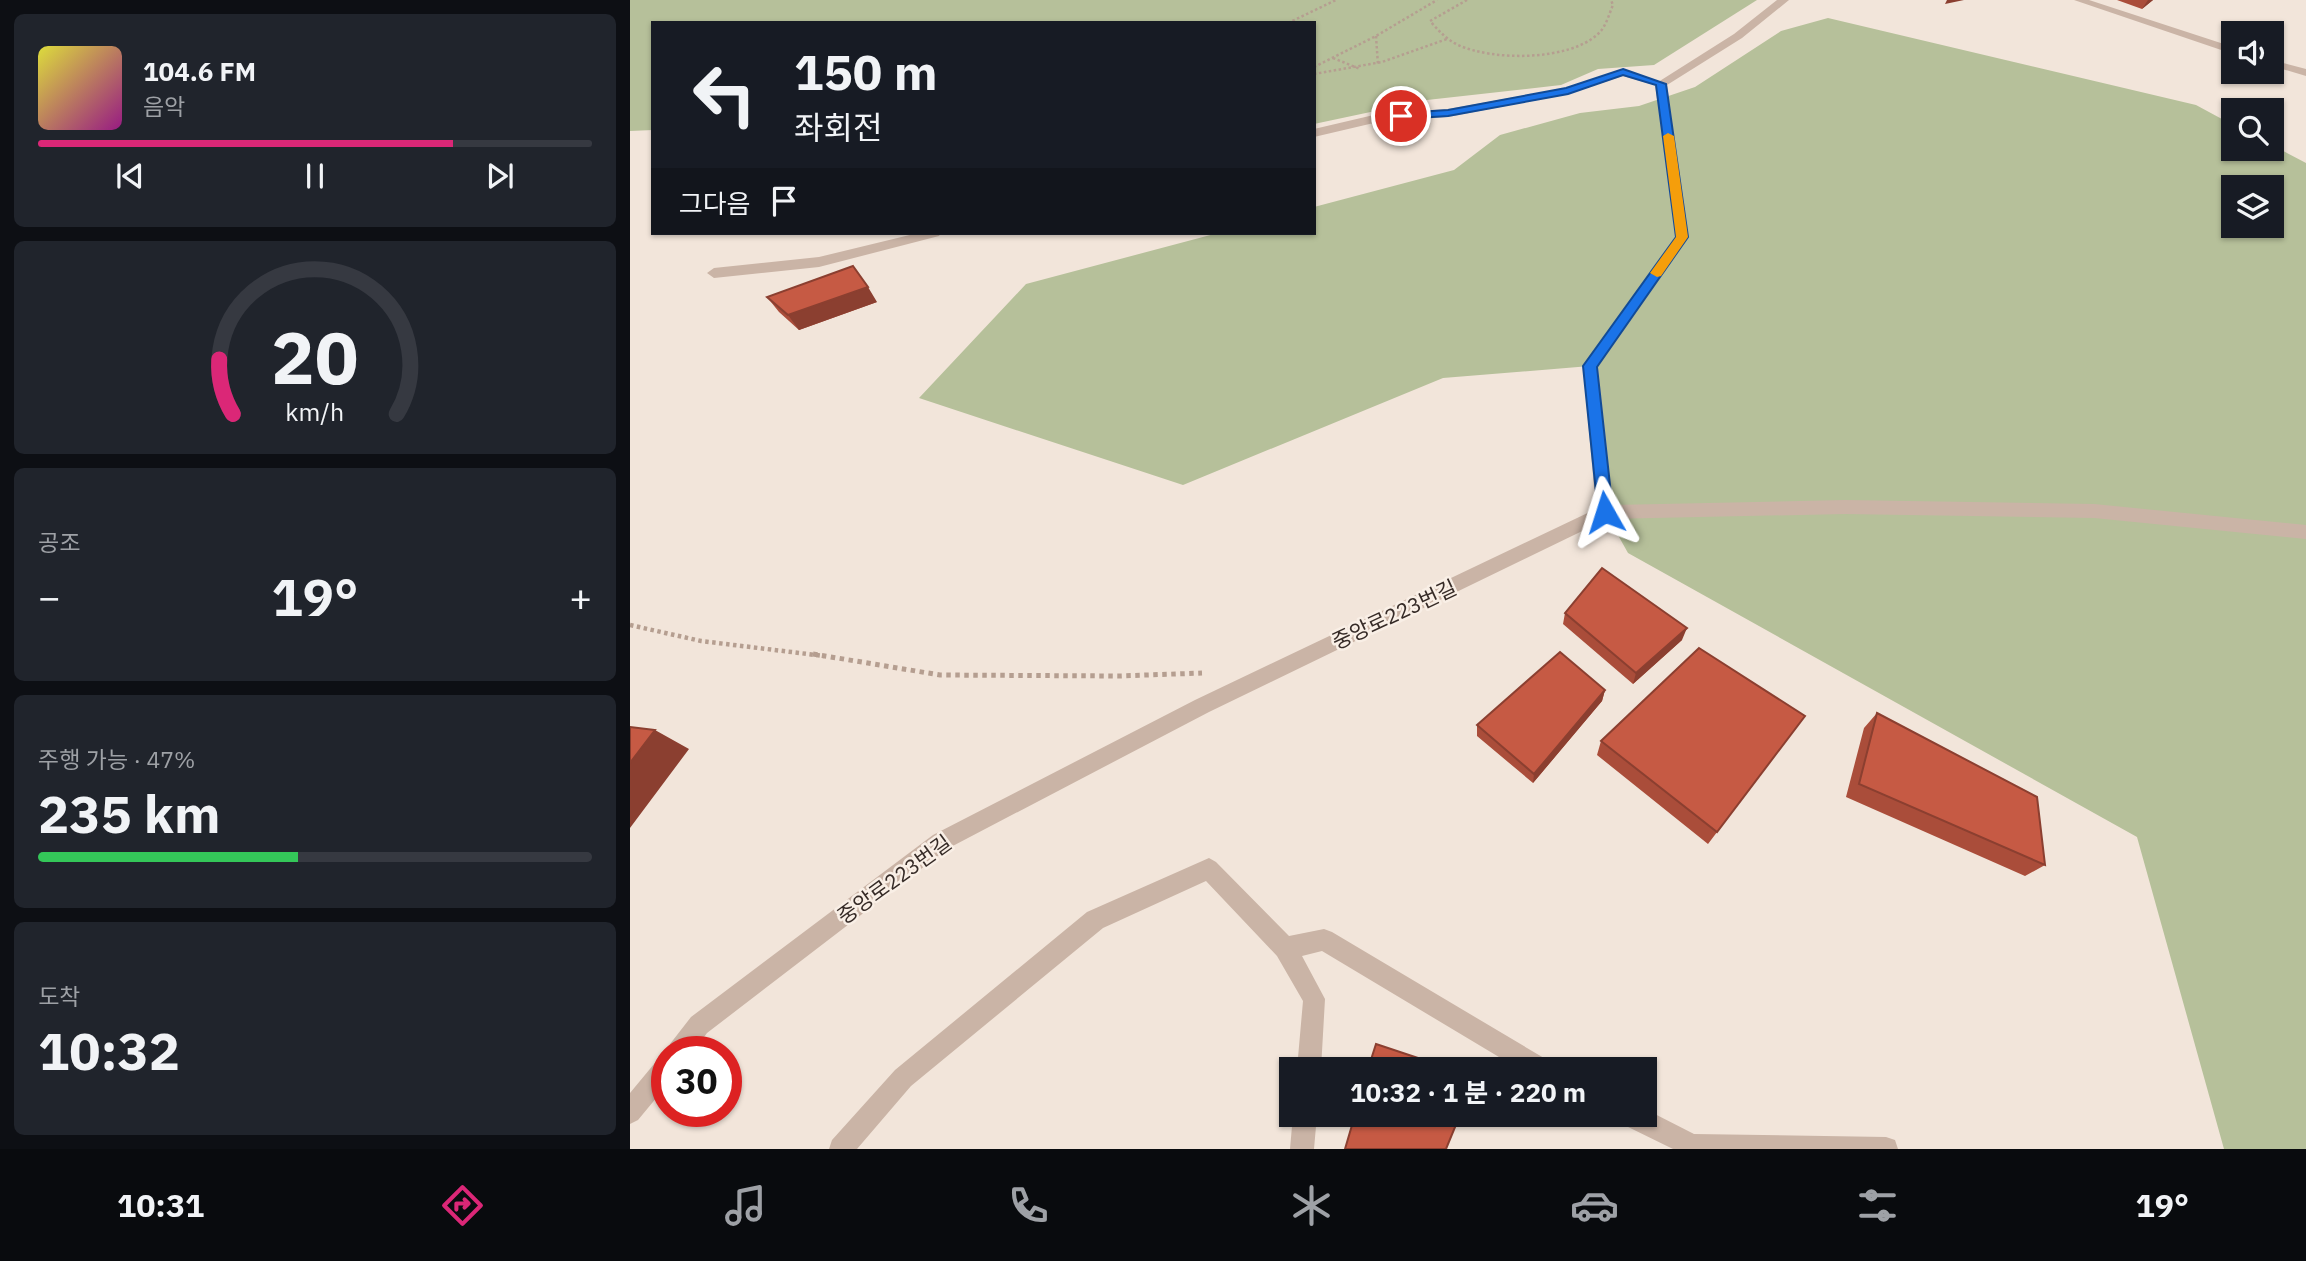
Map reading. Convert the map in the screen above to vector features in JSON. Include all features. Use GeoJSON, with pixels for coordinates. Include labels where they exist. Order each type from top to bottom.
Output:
{"type":"FeatureCollection","features":[{"type":"Feature","properties":{"kind":"street"},"geometry":{"type":"LineString","coordinates":[[1316,133],[1378,118],[1448,113],[1568,91],[1623,72],[1661,84],[1738,36],[1784,0]]}},
{"type":"Feature","properties":{"kind":"street"},"geometry":{"type":"LineString","coordinates":[[2078,0],[2221,47]]}},
{"type":"Feature","properties":{"kind":"street"},"geometry":{"type":"LineString","coordinates":[[2284,67],[2306,73]]}},
{"type":"Feature","properties":{"kind":"street"},"geometry":{"type":"LineString","coordinates":[[1661,84],[1682,237],[1590,366],[1605,512],[1845,507],[2094,511],[2306,532]]}},
{"type":"Feature","properties":{"kind":"street"},"geometry":{"type":"LineString","coordinates":[[714,273],[819,262],[926,235]]}},
{"type":"Feature","properties":{"kind":"street","name":"중앙로223번길"},"geometry":{"type":"LineString","coordinates":[[690,1036],[699,1025],[940,842],[1202,706],[1605,512]]}},
{"type":"Feature","properties":{"kind":"street"},"geometry":{"type":"LineString","coordinates":[[841,1149],[903,1078],[1095,920],[1209,869],[1285,948],[1314,999],[1310,1057]]}},
{"type":"Feature","properties":{"kind":"street"},"geometry":{"type":"LineString","coordinates":[[1285,948],[1324,940],[1521,1057]]}},
{"type":"Feature","properties":{"kind":"street"},"geometry":{"type":"LineString","coordinates":[[630,1112],[651,1086]]}},
{"type":"Feature","properties":{"kind":"street"},"geometry":{"type":"LineString","coordinates":[[1302,1149],[1304,1127]]}},
{"type":"Feature","properties":{"kind":"street"},"geometry":{"type":"LineString","coordinates":[[1655,1127],[1693,1146],[1886,1149]]}},
{"type":"Feature","properties":{"kind":"path"},"geometry":{"type":"LineString","coordinates":[[1293,21],[1336,0]]}},
{"type":"Feature","properties":{"kind":"path"},"geometry":{"type":"LineString","coordinates":[[1316,66],[1376,36],[1437,0]]}},
{"type":"Feature","properties":{"kind":"path"},"geometry":{"type":"LineString","coordinates":[[1467,0],[1430,21],[1435,33],[1468,51],[1499,54],[1542,54],[1577,47],[1599,33],[1613,5],[1611,0]]}},
{"type":"Feature","properties":{"kind":"path"},"geometry":{"type":"LineString","coordinates":[[1376,36],[1378,65]]}},
{"type":"Feature","properties":{"kind":"path"},"geometry":{"type":"LineString","coordinates":[[1316,74],[1378,65],[1447,39]]}},
{"type":"Feature","properties":{"kind":"path"},"geometry":{"type":"LineString","coordinates":[[1332,58],[1360,69]]}},
{"type":"Feature","properties":{"kind":"path"},"geometry":{"type":"LineString","coordinates":[[630,625],[701,641],[796,651],[940,675],[1120,676],[1212,672]]}},
{"type":"Feature","properties":{"kind":"green space"},"geometry":{"type":"Polygon","coordinates":[[[630,0],[1757,0],[1654,65],[1598,69],[1561,85],[1427,100],[1316,124],[1316,21],[651,21],[651,130],[630,131],[630,0]]]}},
{"type":"Feature","properties":{"kind":"green space"},"geometry":{"type":"Polygon","coordinates":[[[1828,18],[2196,105],[2221,119],[2221,161],[2284,161],[2284,151],[2306,163],[2306,1149],[2224,1149],[2137,837],[1628,553],[1605,512],[1590,366],[1443,378],[1183,485],[919,398],[1026,284],[1210,235],[1316,235],[1316,206],[1454,170],[1500,135],[1580,113],[1639,106],[1695,87],[1781,31],[1828,18]]]}},
{"type":"Feature","properties":{"kind":"building"},"geometry":{"type":"Polygon","coordinates":[[[853,266],[868,287],[788,315],[767,297],[853,266]]]}},
{"type":"Feature","properties":{"kind":"building"},"geometry":{"type":"Polygon","coordinates":[[[1602,568],[1687,628],[1636,673],[1565,613],[1602,568]]]}},
{"type":"Feature","properties":{"kind":"building"},"geometry":{"type":"Polygon","coordinates":[[[1699,648],[1805,716],[1717,832],[1601,741],[1699,648]]]}},
{"type":"Feature","properties":{"kind":"building"},"geometry":{"type":"Polygon","coordinates":[[[1560,652],[1605,690],[1534,774],[1477,725],[1560,652]]]}},
{"type":"Feature","properties":{"kind":"building"},"geometry":{"type":"Polygon","coordinates":[[[1877,713],[2037,797],[2045,865],[1859,784],[1877,713]]]}},
{"type":"Feature","properties":{"kind":"building"},"geometry":{"type":"Polygon","coordinates":[[[630,727],[655,730],[630,763],[630,727]]]}},
{"type":"Feature","properties":{"kind":"building"},"geometry":{"type":"Polygon","coordinates":[[[1376,1044],[1415,1057],[1372,1057],[1376,1044]]]}},
{"type":"Feature","properties":{"kind":"building"},"geometry":{"type":"Polygon","coordinates":[[[1351,1127],[1455,1127],[1446,1149],[1345,1149],[1351,1127]]]}},
{"type":"Feature","properties":{"kind":"slow traffic"},"geometry":{"type":"LineString","coordinates":[[1657,273],[1682,237],[1668,136]]}},
{"type":"Feature","properties":{"kind":"route"},"geometry":{"type":"LineString","coordinates":[[1401,116],[1448,113],[1568,91],[1623,72],[1661,84],[1682,237],[1590,366],[1605,512]]}}]}
